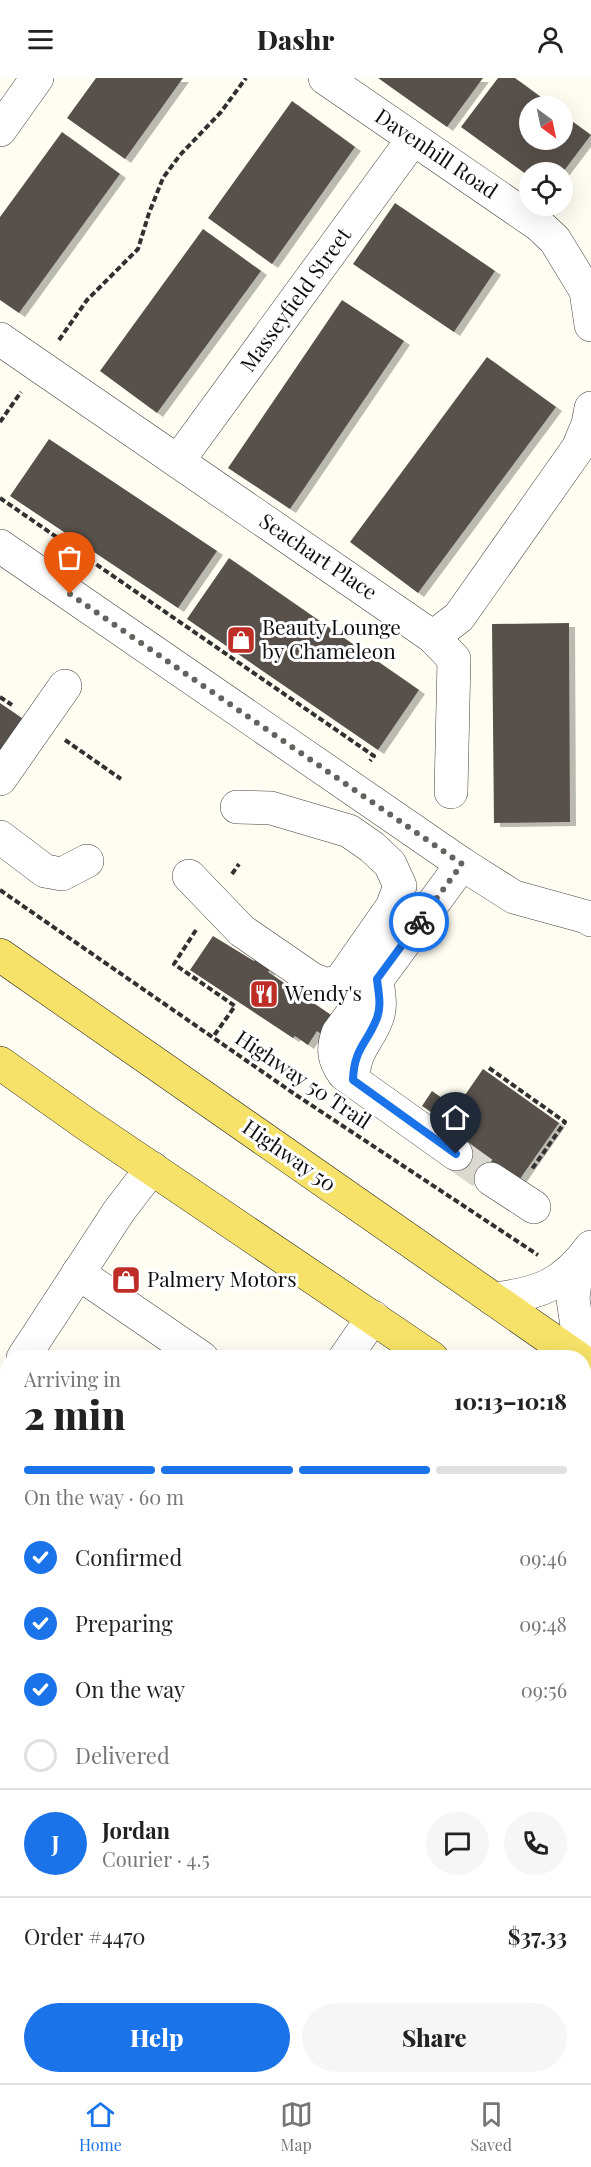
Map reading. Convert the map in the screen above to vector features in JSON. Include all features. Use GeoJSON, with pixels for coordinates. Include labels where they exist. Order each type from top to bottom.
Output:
{"type":"FeatureCollection","features":[{"type":"Feature","properties":{"kind":"main road","name":"Highway 50"},"geometry":{"type":"LineString","coordinates":[[0,955],[566,1350]]}},
{"type":"Feature","properties":{"kind":"main road"},"geometry":{"type":"LineString","coordinates":[[0,1063],[420,1350]]}},
{"type":"Feature","properties":{"kind":"street"},"geometry":{"type":"LineString","coordinates":[[0,130],[37,78]]}},
{"type":"Feature","properties":{"kind":"street","name":"Davenhill Road"},"geometry":{"type":"LineString","coordinates":[[325,78],[539,225],[555,240],[589,292]]}},
{"type":"Feature","properties":{"kind":"street","name":"Masseyfield Street"},"geometry":{"type":"LineString","coordinates":[[178,461],[413,139]]}},
{"type":"Feature","properties":{"kind":"street"},"geometry":{"type":"LineString","coordinates":[[589,292],[591,325]]}},
{"type":"Feature","properties":{"kind":"street","name":"Seachart Place"},"geometry":{"type":"LineString","coordinates":[[0,339],[434,637],[454,659],[451,792]]}},
{"type":"Feature","properties":{"kind":"street"},"geometry":{"type":"LineString","coordinates":[[434,637],[459,616],[578,448],[588,424],[591,408]]}},
{"type":"Feature","properties":{"kind":"street"},"geometry":{"type":"LineString","coordinates":[[0,546],[462,864],[514,897],[591,920]]}},
{"type":"Feature","properties":{"kind":"street"},"geometry":{"type":"LineString","coordinates":[[0,779],[65,686]]}},
{"type":"Feature","properties":{"kind":"street"},"geometry":{"type":"LineString","coordinates":[[189,876],[242,931],[312,979],[327,985],[341,980],[354,962],[392,907],[400,886],[390,864],[372,847],[349,831],[271,808],[237,807]]}},
{"type":"Feature","properties":{"kind":"street"},"geometry":{"type":"LineString","coordinates":[[0,837],[45,871],[62,874],[87,861]]}},
{"type":"Feature","properties":{"kind":"street"},"geometry":{"type":"LineString","coordinates":[[456,1154],[344,1074],[334,1055],[334,1044],[338,1033],[462,864]]}},
{"type":"Feature","properties":{"kind":"street"},"geometry":{"type":"LineString","coordinates":[[28,1350],[119,1211],[152,1168]]}},
{"type":"Feature","properties":{"kind":"street"},"geometry":{"type":"LineString","coordinates":[[491,1179],[534,1207]]}},
{"type":"Feature","properties":{"kind":"street"},"geometry":{"type":"LineString","coordinates":[[493,1299],[522,1296],[548,1287],[578,1262]]}},
{"type":"Feature","properties":{"kind":"street"},"geometry":{"type":"LineString","coordinates":[[578,1262],[573,1299],[577,1326],[588,1350]]}},
{"type":"Feature","properties":{"kind":"street"},"geometry":{"type":"LineString","coordinates":[[78,1273],[190,1350]]}},
{"type":"Feature","properties":{"kind":"street"},"geometry":{"type":"LineString","coordinates":[[350,1350],[373,1317]]}},
{"type":"Feature","properties":{"kind":"path"},"geometry":{"type":"LineString","coordinates":[[53,349],[87,300],[138,249],[148,213],[163,178],[180,155],[221,112],[246,78]]}},
{"type":"Feature","properties":{"kind":"path"},"geometry":{"type":"LineString","coordinates":[[0,422],[27,384]]}},
{"type":"Feature","properties":{"kind":"path"},"geometry":{"type":"LineString","coordinates":[[0,498],[374,756],[369,763]]}},
{"type":"Feature","properties":{"kind":"path"},"geometry":{"type":"LineString","coordinates":[[60,737],[121,779]]}},
{"type":"Feature","properties":{"kind":"path","name":"Highway 50 Trail"},"geometry":{"type":"LineString","coordinates":[[0,890],[213,1037],[578,1262]]}},
{"type":"Feature","properties":{"kind":"path"},"geometry":{"type":"LineString","coordinates":[[200,924],[174,964],[235,1006],[213,1037]]}},
{"type":"Feature","properties":{"kind":"path"},"geometry":{"type":"LineString","coordinates":[[489,1068],[565,1122],[528,1175]]}},
{"type":"Feature","properties":{"kind":"building"},"geometry":{"type":"Polygon","coordinates":[[[96,78],[183,78],[125,159],[67,118],[96,78]]]}},
{"type":"Feature","properties":{"kind":"building"},"geometry":{"type":"Polygon","coordinates":[[[378,78],[483,78],[447,127],[378,78]]]}},
{"type":"Feature","properties":{"kind":"building"},"geometry":{"type":"Polygon","coordinates":[[[498,78],[515,78],[539,96],[519,96],[519,150],[573,150],[573,122],[591,135],[571,162],[519,162],[519,169],[461,127],[498,78]]]}},
{"type":"Feature","properties":{"kind":"building"},"geometry":{"type":"Polygon","coordinates":[[[292,101],[355,147],[272,264],[208,218],[292,101]]]}},
{"type":"Feature","properties":{"kind":"building"},"geometry":{"type":"Polygon","coordinates":[[[62,132],[120,174],[19,313],[0,300],[0,217],[62,132]]]}},
{"type":"Feature","properties":{"kind":"building"},"geometry":{"type":"Polygon","coordinates":[[[395,203],[495,271],[454,332],[353,264],[395,203]]]}},
{"type":"Feature","properties":{"kind":"building"},"geometry":{"type":"Polygon","coordinates":[[[203,229],[261,271],[157,413],[100,371],[203,229]]]}},
{"type":"Feature","properties":{"kind":"building"},"geometry":{"type":"Polygon","coordinates":[[[342,300],[404,341],[290,509],[228,468],[342,300]]]}},
{"type":"Feature","properties":{"kind":"building"},"geometry":{"type":"Polygon","coordinates":[[[487,357],[556,407],[418,593],[350,542],[487,357]]]}},
{"type":"Feature","properties":{"kind":"building"},"geometry":{"type":"Polygon","coordinates":[[[49,439],[217,551],[178,608],[10,496],[49,439]]]}},
{"type":"Feature","properties":{"kind":"building"},"geometry":{"type":"Polygon","coordinates":[[[229,558],[419,690],[378,750],[187,619],[229,558]]]}},
{"type":"Feature","properties":{"kind":"building"},"geometry":{"type":"Polygon","coordinates":[[[569,623],[570,822],[494,823],[492,624],[569,623]]]}},
{"type":"Feature","properties":{"kind":"building"},"geometry":{"type":"Polygon","coordinates":[[[0,703],[29,723],[0,766],[0,703]]]}},
{"type":"Feature","properties":{"kind":"building","name":"Wendy's"},"geometry":{"type":"Polygon","coordinates":[[[213,936],[254,961],[258,955],[273,965],[268,972],[334,1017],[322,1035],[317,1031],[308,1045],[295,1036],[293,1038],[190,970],[213,936]]]}},
{"type":"Feature","properties":{"kind":"building"},"geometry":{"type":"Polygon","coordinates":[[[483,1069],[559,1123],[515,1186],[484,1190],[449,1165],[439,1133],[446,1122],[422,1106],[432,1091],[456,1108],[483,1069]]]}},
{"type":"Feature","properties":{"kind":"tunnel"},"geometry":{"type":"LineString","coordinates":[[456,1154],[491,1179]]}},
{"type":"Feature","properties":{"kind":"way so far"},"geometry":{"type":"LineString","coordinates":[[70,594],[462,864],[419,922]]}},
{"type":"Feature","properties":{"kind":"place","name":"Beauty Lounge by Chameleon"},"geometry":{"type":"Point","coordinates":[241,640]}},
{"type":"Feature","properties":{"kind":"place","name":"Wendy's"},"geometry":{"type":"Point","coordinates":[264,994]}},
{"type":"Feature","properties":{"kind":"place","name":"Palmery Motors"},"geometry":{"type":"Point","coordinates":[126,1280]}},
{"type":"Feature","properties":{"kind":"route"},"geometry":{"type":"LineString","coordinates":[[419,922],[377,979],[380,1006],[377,1017],[356,1055],[353,1080],[456,1154]]}}]}
